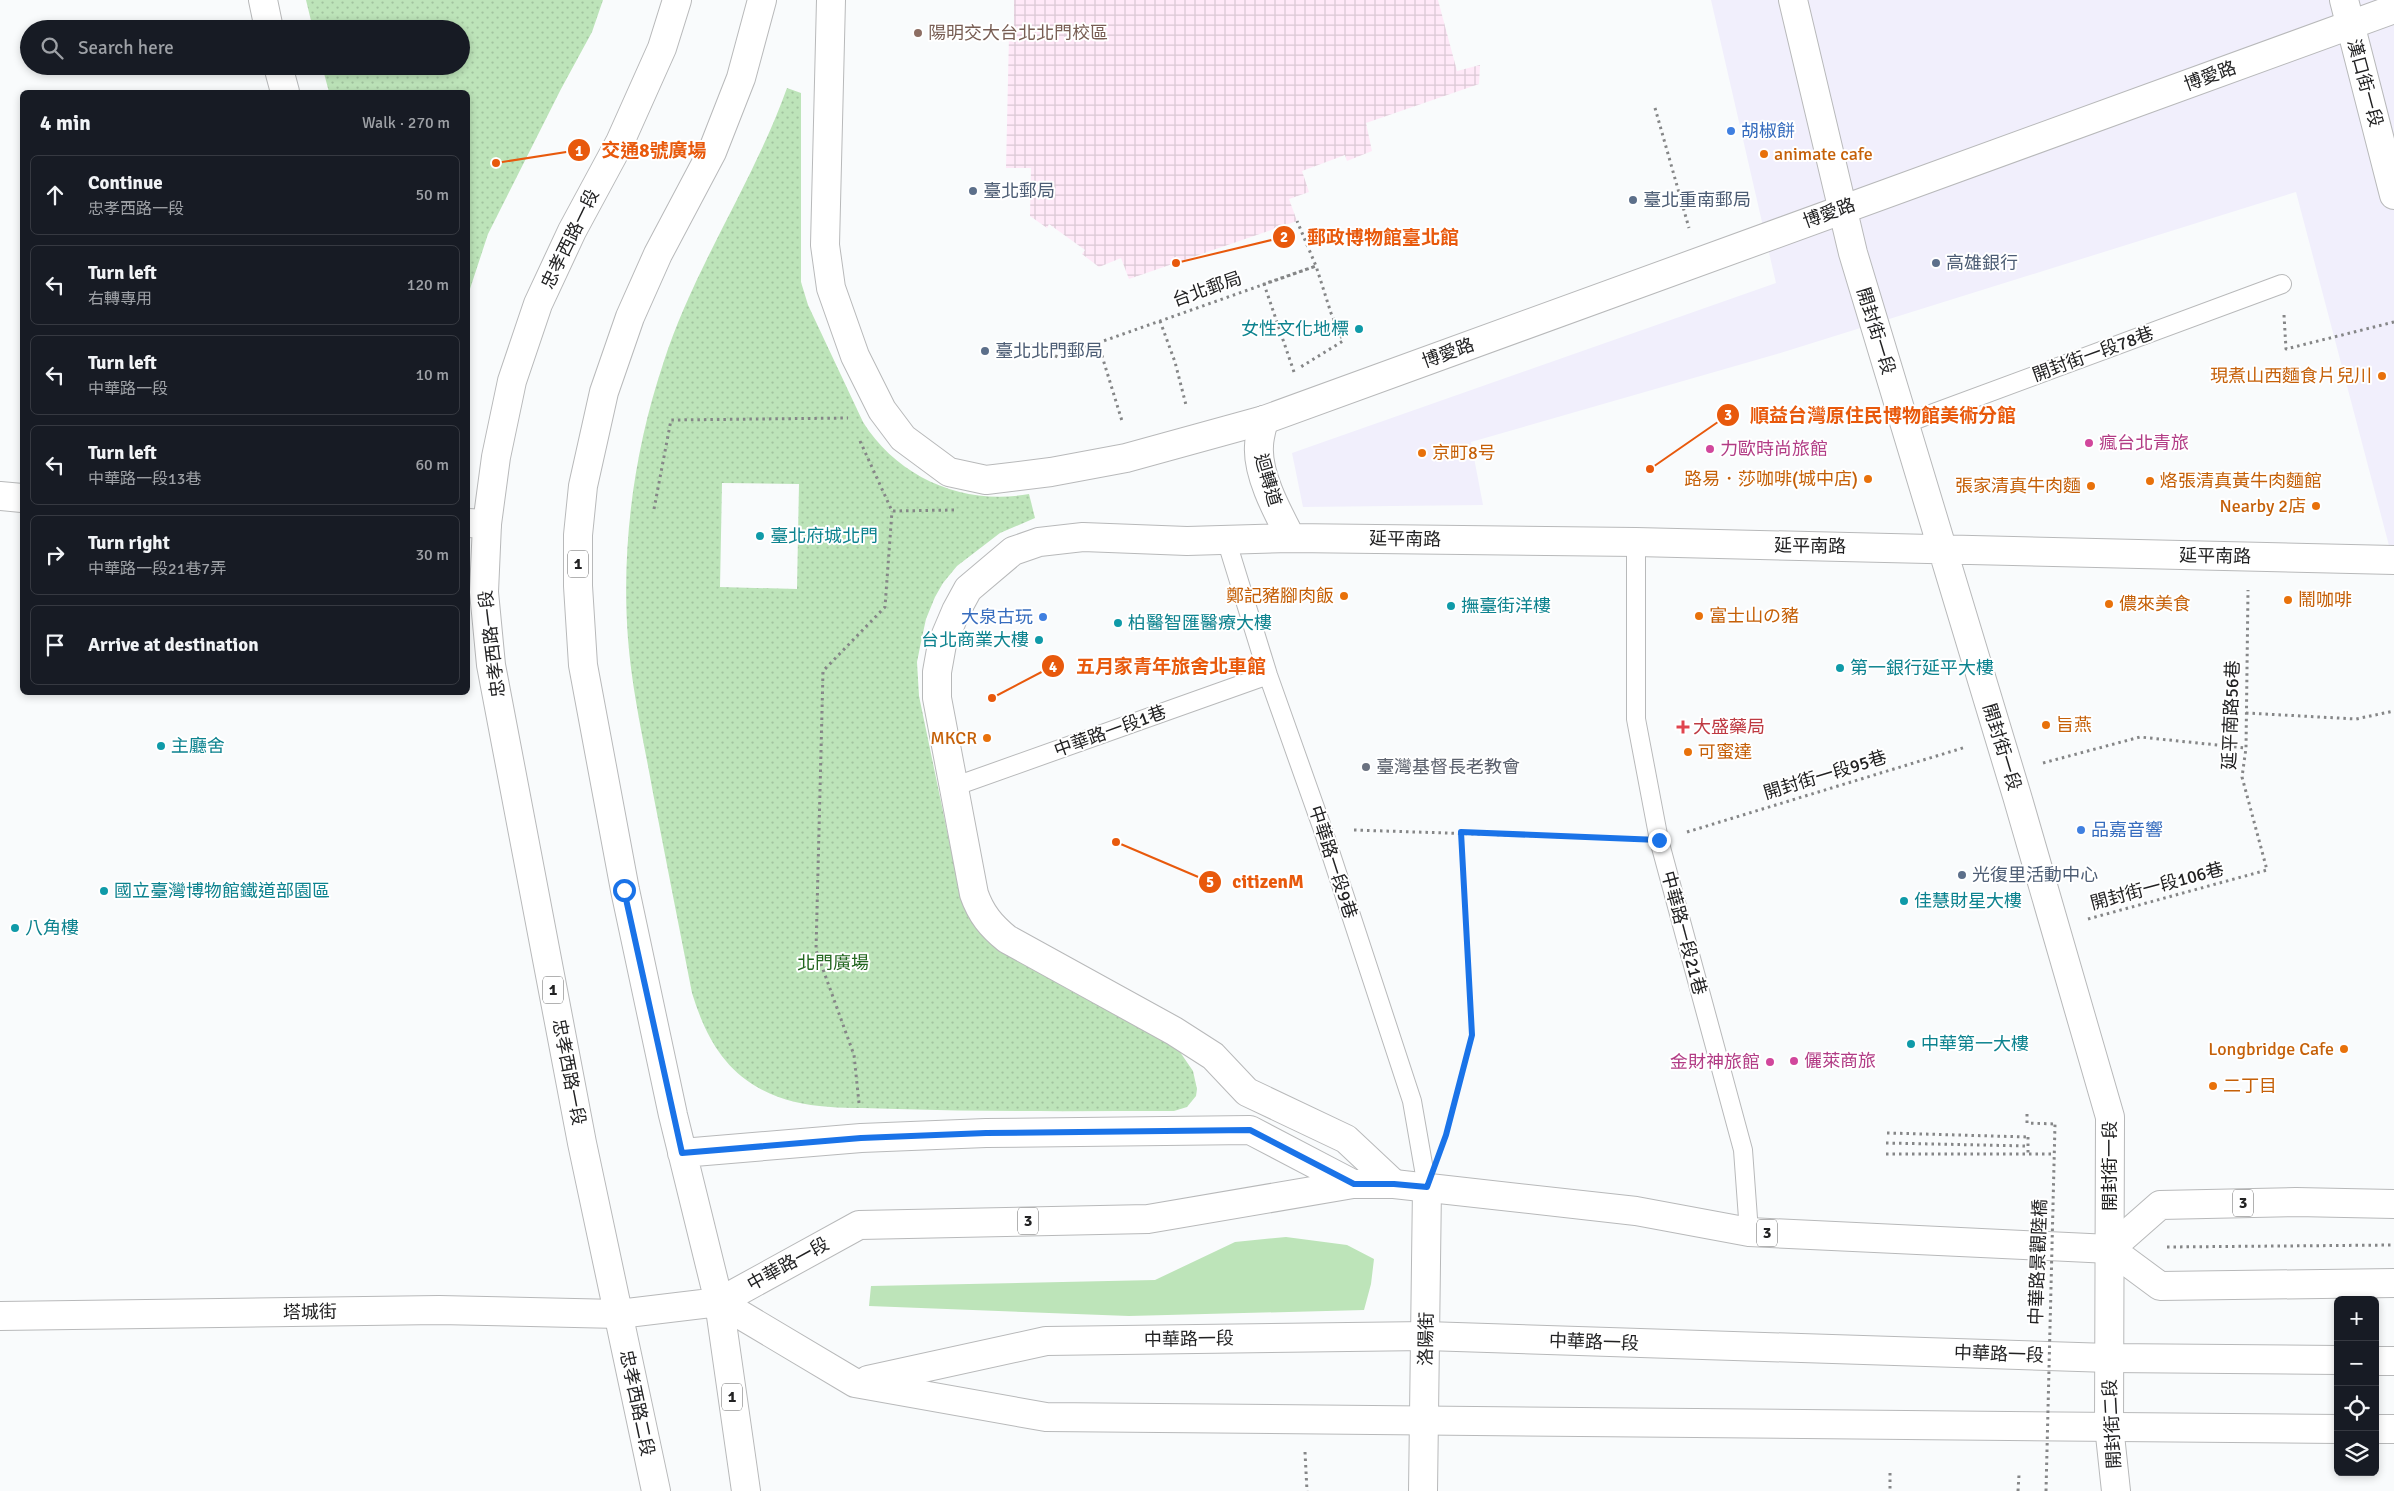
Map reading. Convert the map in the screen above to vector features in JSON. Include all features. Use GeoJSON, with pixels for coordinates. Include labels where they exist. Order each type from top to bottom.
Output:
{"type":"FeatureCollection","features":[{"type":"Feature","properties":{"kind":"main road"},"geometry":{"type":"LineString","coordinates":[[263,0],[268,20]]}},
{"type":"Feature","properties":{"kind":"main road","name":"忠孝西路一段"},"geometry":{"type":"LineString","coordinates":[[619,1314],[582,1143],[491,665],[477,524],[496,457],[512,381],[538,304],[572,230],[620,142],[662,48],[677,0]]}},
{"type":"Feature","properties":{"kind":"main road","name":"1"},"geometry":{"type":"LineString","coordinates":[[746,1491],[719,1302],[682,1153],[624,890],[583,665],[578,586],[578,534],[583,486],[604,392],[627,327],[658,254],[712,152],[741,78],[762,0]]}},
{"type":"Feature","properties":{"kind":"main road","name":"博愛路"},"geometry":{"type":"LineString","coordinates":[[830,0],[825,245],[830,288],[855,356],[882,410],[903,438],[949,472],[986,480],[1051,472],[1126,458],[1264,420],[1700,262],[2347,13],[2394,9]]}},
{"type":"Feature","properties":{"kind":"main road","name":"開封街一段"},"geometry":{"type":"LineString","coordinates":[[1792,0],[1842,208],[1904,424],[1999,737],[2110,1117],[2109,1358]]}},
{"type":"Feature","properties":{"kind":"main road","name":"漢口街一段"},"geometry":{"type":"LineString","coordinates":[[2347,13],[2394,194]]}},
{"type":"Feature","properties":{"kind":"main road"},"geometry":{"type":"LineString","coordinates":[[280,75],[284,90]]}},
{"type":"Feature","properties":{"kind":"main road","name":"迴轉道"},"geometry":{"type":"LineString","coordinates":[[1264,420],[1258,448],[1264,479],[1276,511],[1291,538]]}},
{"type":"Feature","properties":{"kind":"main road"},"geometry":{"type":"LineString","coordinates":[[0,496],[20,498]]}},
{"type":"Feature","properties":{"kind":"main road","name":"延平南路"},"geometry":{"type":"LineString","coordinates":[[1394,1184],[1346,1139],[1247,1092],[1213,1056],[1174,1031],[1007,938],[991,926],[980,911],[974,894],[953,787],[937,698],[937,672],[942,644],[968,589],[1013,551],[1039,542],[1083,537],[1187,541],[1291,538],[1636,542],[2394,560]]}},
{"type":"Feature","properties":{"kind":"main road"},"geometry":{"type":"LineString","coordinates":[[682,1153],[861,1138],[986,1133],[1250,1130],[1354,1184]]}},
{"type":"Feature","properties":{"kind":"main road","name":"中華路一段"},"geometry":{"type":"LineString","coordinates":[[619,1314],[719,1302],[860,1225],[1148,1219],[1354,1184],[1394,1184],[1427,1187],[1636,1211],[1749,1232],[2110,1249]]}},
{"type":"Feature","properties":{"kind":"main road","name":"洛陽街"},"geometry":{"type":"LineString","coordinates":[[1423,1491],[1427,1187]]}},
{"type":"Feature","properties":{"kind":"main road","name":"3"},"geometry":{"type":"LineString","coordinates":[[2110,1249],[2160,1204],[2296,1202],[2394,1204]]}},
{"type":"Feature","properties":{"kind":"main road"},"geometry":{"type":"LineString","coordinates":[[2110,1249],[2160,1286],[2394,1284]]}},
{"type":"Feature","properties":{"kind":"main road","name":"中華路一段"},"geometry":{"type":"LineString","coordinates":[[719,1302],[855,1383],[1046,1417],[1425,1419],[2334,1429]]}},
{"type":"Feature","properties":{"kind":"main road","name":"塔城街"},"geometry":{"type":"LineString","coordinates":[[0,1316],[430,1310],[619,1314]]}},
{"type":"Feature","properties":{"kind":"main road","name":"忠孝西路二段"},"geometry":{"type":"LineString","coordinates":[[619,1314],[656,1491]]}},
{"type":"Feature","properties":{"kind":"main road","name":"中華路一段"},"geometry":{"type":"LineString","coordinates":[[855,1383],[1046,1341],[1426,1336],[2109,1358],[2334,1360]]}},
{"type":"Feature","properties":{"kind":"main road","name":"開封街二段"},"geometry":{"type":"LineString","coordinates":[[2109,1358],[2109,1426],[2116,1491]]}},
{"type":"Feature","properties":{"kind":"main road"},"geometry":{"type":"LineString","coordinates":[[2379,1361],[2394,1361]]}},
{"type":"Feature","properties":{"kind":"main road"},"geometry":{"type":"LineString","coordinates":[[2379,1429],[2394,1429]]}},
{"type":"Feature","properties":{"kind":"lane","name":"開封街一段78巷"},"geometry":{"type":"LineString","coordinates":[[1904,424],[2282,284]]}},
{"type":"Feature","properties":{"kind":"lane","name":"中華路一段9巷"},"geometry":{"type":"LineString","coordinates":[[1226,539],[1268,675],[1323,830],[1412,1101],[1427,1187]]}},
{"type":"Feature","properties":{"kind":"lane","name":"中華路一段21巷"},"geometry":{"type":"LineString","coordinates":[[1636,542],[1636,719],[1659,840],[1743,1150],[1749,1232]]}},
{"type":"Feature","properties":{"kind":"lane","name":"中華路一段1巷"},"geometry":{"type":"LineString","coordinates":[[953,787],[1268,675]]}},
{"type":"Feature","properties":{"kind":"path"},"geometry":{"type":"LineString","coordinates":[[1655,108],[1700,262]]}},
{"type":"Feature","properties":{"kind":"path","name":"台北郵局"},"geometry":{"type":"LineString","coordinates":[[1264,284],[1294,372],[1343,341],[1316,266],[1297,221]]}},
{"type":"Feature","properties":{"kind":"path","name":"台北郵局"},"geometry":{"type":"LineString","coordinates":[[1031,346],[1058,357],[1316,266]]}},
{"type":"Feature","properties":{"kind":"path"},"geometry":{"type":"LineString","coordinates":[[2282,284],[2286,348],[2394,322]]}},
{"type":"Feature","properties":{"kind":"path","name":"台北郵局"},"geometry":{"type":"LineString","coordinates":[[1160,321],[1187,404],[1178,407]]}},
{"type":"Feature","properties":{"kind":"path"},"geometry":{"type":"LineString","coordinates":[[1098,343],[1122,421],[1132,419]]}},
{"type":"Feature","properties":{"kind":"path"},"geometry":{"type":"LineString","coordinates":[[860,1109],[854,1056],[816,950],[823,671],[885,607],[892,511]]}},
{"type":"Feature","properties":{"kind":"path","name":"延平南路56巷"},"geometry":{"type":"LineString","coordinates":[[2248,557],[2246,748],[2242,777],[2267,870]]}},
{"type":"Feature","properties":{"kind":"path"},"geometry":{"type":"LineString","coordinates":[[2246,713],[2356,719],[2394,710]]}},
{"type":"Feature","properties":{"kind":"path","name":"開封街一段95巷"},"geometry":{"type":"LineString","coordinates":[[1323,830],[1461,832],[1659,840],[1999,737]]}},
{"type":"Feature","properties":{"kind":"path"},"geometry":{"type":"LineString","coordinates":[[2009,773],[2140,737],[2246,748]]}},
{"type":"Feature","properties":{"kind":"path"},"geometry":{"type":"LineString","coordinates":[[1446,1135],[1472,1035],[1461,832]]}},
{"type":"Feature","properties":{"kind":"path","name":"開封街一段106巷"},"geometry":{"type":"LineString","coordinates":[[2055,928],[2267,870]]}},
{"type":"Feature","properties":{"kind":"path","name":"中華路景觀陸橋"},"geometry":{"type":"LineString","coordinates":[[2027,1114],[2027,1123],[2055,1124],[2046,1491]]}},
{"type":"Feature","properties":{"kind":"path"},"geometry":{"type":"LineString","coordinates":[[1887,1133],[2028,1137],[2028,1154]]}},
{"type":"Feature","properties":{"kind":"path"},"geometry":{"type":"LineString","coordinates":[[1886,1143],[2028,1146]]}},
{"type":"Feature","properties":{"kind":"path"},"geometry":{"type":"LineString","coordinates":[[1886,1154],[2055,1154]]}},
{"type":"Feature","properties":{"kind":"path"},"geometry":{"type":"LineString","coordinates":[[2160,1247],[2394,1245]]}},
{"type":"Feature","properties":{"kind":"path"},"geometry":{"type":"LineString","coordinates":[[1890,1473],[1890,1491]]}},
{"type":"Feature","properties":{"kind":"path"},"geometry":{"type":"LineString","coordinates":[[2018,1491],[2019,1475]]}},
{"type":"Feature","properties":{"kind":"shaded area"},"geometry":{"type":"Polygon","coordinates":[[[1014,0],[1438,0],[1457,71],[1480,65],[1479,84],[1366,123],[1372,151],[1347,161],[1345,155],[1302,171],[1309,192],[1289,199],[1297,221],[1129,279],[1121,258],[1099,267],[1082,254],[1085,250],[1049,224],[1047,228],[1030,216],[1031,168],[1006,168],[1009,35],[1014,35],[1014,0]]]}},
{"type":"Feature","properties":{"kind":"shaded area"},"geometry":{"type":"Polygon","coordinates":[[[1711,0],[2394,0],[2394,557],[2392,557],[2296,192],[1777,354],[1471,442],[1483,505],[1303,507],[1292,453],[1776,283],[1711,0]]]}},
{"type":"Feature","properties":{"kind":"green space"},"geometry":{"type":"Polygon","coordinates":[[[306,0],[603,0],[592,32],[488,234],[470,289],[470,90],[328,90],[324,75],[470,75],[470,20],[311,20],[306,0]]]}},
{"type":"Feature","properties":{"kind":"green space","name":"北門廣場"},"geometry":{"type":"Polygon","coordinates":[[[787,88],[801,93],[801,282],[808,305],[863,422],[878,442],[895,459],[914,473],[957,491],[981,496],[1005,497],[1029,494],[1035,518],[1000,533],[957,566],[943,583],[926,619],[917,662],[919,696],[955,869],[964,902],[1010,955],[1071,991],[1161,1038],[1180,1052],[1193,1071],[1197,1089],[1196,1096],[1187,1107],[1174,1111],[932,1110],[825,1107],[790,1101],[757,1087],[733,1069],[716,1047],[702,1021],[692,993],[632,678],[626,604],[628,534],[637,465],[644,431],[663,364],[691,293],[758,158],[787,88]],[[722,483],[720,587],[797,589],[799,484],[722,483]]]}},
{"type":"Feature","properties":{"kind":"green space"},"geometry":{"type":"Polygon","coordinates":[[[1286,1237],[1347,1245],[1374,1259],[1371,1284],[1364,1310],[1129,1316],[869,1306],[871,1286],[1155,1280],[1235,1242],[1286,1237]]]}},
{"type":"Feature","properties":{"kind":"place","name":"陽明交大台北北門校區"},"geometry":{"type":"Point","coordinates":[918,33]}},
{"type":"Feature","properties":{"kind":"place","name":"胡椒餅"},"geometry":{"type":"Point","coordinates":[1731,131]}},
{"type":"Feature","properties":{"kind":"place","name":"animate cafe"},"geometry":{"type":"Point","coordinates":[1764,154]}},
{"type":"Feature","properties":{"kind":"place","name":"交通8號廣場"},"geometry":{"type":"Point","coordinates":[496,163]}},
{"type":"Feature","properties":{"kind":"place","name":"臺北郵局"},"geometry":{"type":"Point","coordinates":[973,191]}},
{"type":"Feature","properties":{"kind":"place","name":"臺北重南郵局"},"geometry":{"type":"Point","coordinates":[1633,200]}},
{"type":"Feature","properties":{"kind":"place","name":"郵政博物館臺北館"},"geometry":{"type":"Point","coordinates":[1176,263]}},
{"type":"Feature","properties":{"kind":"place","name":"高雄銀行"},"geometry":{"type":"Point","coordinates":[1936,263]}},
{"type":"Feature","properties":{"kind":"place","name":"女性文化地標"},"geometry":{"type":"Point","coordinates":[1359,329]}},
{"type":"Feature","properties":{"kind":"place","name":"臺北北門郵局"},"geometry":{"type":"Point","coordinates":[985,351]}},
{"type":"Feature","properties":{"kind":"place","name":"現煮山西麵食片兒川"},"geometry":{"type":"Point","coordinates":[2382,376]}},
{"type":"Feature","properties":{"kind":"place","name":"瘋台北青旅"},"geometry":{"type":"Point","coordinates":[2089,443]}},
{"type":"Feature","properties":{"kind":"place","name":"力歐時尚旅館"},"geometry":{"type":"Point","coordinates":[1710,449]}},
{"type":"Feature","properties":{"kind":"place","name":"京町8号"},"geometry":{"type":"Point","coordinates":[1422,453]}},
{"type":"Feature","properties":{"kind":"place","name":"順益台灣原住民博物館美術分館"},"geometry":{"type":"Point","coordinates":[1650,469]}},
{"type":"Feature","properties":{"kind":"place","name":"路易．莎咖啡(城中店)"},"geometry":{"type":"Point","coordinates":[1868,479]}},
{"type":"Feature","properties":{"kind":"place","name":"烙張清真黃牛肉麵館"},"geometry":{"type":"Point","coordinates":[2150,481]}},
{"type":"Feature","properties":{"kind":"place","name":"張家清真牛肉麵"},"geometry":{"type":"Point","coordinates":[2091,486]}},
{"type":"Feature","properties":{"kind":"place","name":"Nearby 2店"},"geometry":{"type":"Point","coordinates":[2316,506]}},
{"type":"Feature","properties":{"kind":"place","name":"臺北府城北門"},"geometry":{"type":"Point","coordinates":[760,536]}},
{"type":"Feature","properties":{"kind":"place","name":"鄭記豬腳肉飯"},"geometry":{"type":"Point","coordinates":[1344,596]}},
{"type":"Feature","properties":{"kind":"place","name":"鬧咖啡"},"geometry":{"type":"Point","coordinates":[2288,600]}},
{"type":"Feature","properties":{"kind":"place","name":"儂來美食"},"geometry":{"type":"Point","coordinates":[2109,604]}},
{"type":"Feature","properties":{"kind":"place","name":"撫臺街洋樓"},"geometry":{"type":"Point","coordinates":[1451,606]}},
{"type":"Feature","properties":{"kind":"place","name":"富士山の豬"},"geometry":{"type":"Point","coordinates":[1699,616]}},
{"type":"Feature","properties":{"kind":"place","name":"大泉古玩"},"geometry":{"type":"Point","coordinates":[1043,617]}},
{"type":"Feature","properties":{"kind":"place","name":"柏醫智匯醫療大樓"},"geometry":{"type":"Point","coordinates":[1118,623]}},
{"type":"Feature","properties":{"kind":"place","name":"台北商業大樓"},"geometry":{"type":"Point","coordinates":[1039,640]}},
{"type":"Feature","properties":{"kind":"place","name":"第一銀行延平大樓"},"geometry":{"type":"Point","coordinates":[1840,668]}},
{"type":"Feature","properties":{"kind":"place","name":"五月家青年旅舍北車館"},"geometry":{"type":"Point","coordinates":[992,698]}},
{"type":"Feature","properties":{"kind":"place","name":"旨燕"},"geometry":{"type":"Point","coordinates":[2046,725]}},
{"type":"Feature","properties":{"kind":"place","name":"大盛藥局"},"geometry":{"type":"Point","coordinates":[1683,727]}},
{"type":"Feature","properties":{"kind":"place","name":"MKCR"},"geometry":{"type":"Point","coordinates":[987,738]}},
{"type":"Feature","properties":{"kind":"place","name":"主廳舍"},"geometry":{"type":"Point","coordinates":[161,746]}},
{"type":"Feature","properties":{"kind":"place","name":"可蜜達"},"geometry":{"type":"Point","coordinates":[1688,752]}},
{"type":"Feature","properties":{"kind":"place","name":"臺灣基督長老教會"},"geometry":{"type":"Point","coordinates":[1366,767]}},
{"type":"Feature","properties":{"kind":"place","name":"品嘉音響"},"geometry":{"type":"Point","coordinates":[2081,830]}},
{"type":"Feature","properties":{"kind":"place","name":"citizenM"},"geometry":{"type":"Point","coordinates":[1116,842]}},
{"type":"Feature","properties":{"kind":"place","name":"光復里活動中心"},"geometry":{"type":"Point","coordinates":[1962,875]}},
{"type":"Feature","properties":{"kind":"place","name":"國立臺灣博物館鐵道部園區"},"geometry":{"type":"Point","coordinates":[104,891]}},
{"type":"Feature","properties":{"kind":"place","name":"佳慧財星大樓"},"geometry":{"type":"Point","coordinates":[1904,901]}},
{"type":"Feature","properties":{"kind":"place","name":"八角樓"},"geometry":{"type":"Point","coordinates":[15,928]}},
{"type":"Feature","properties":{"kind":"place","name":"中華第一大樓"},"geometry":{"type":"Point","coordinates":[1911,1044]}},
{"type":"Feature","properties":{"kind":"place","name":"Longbridge Cafe"},"geometry":{"type":"Point","coordinates":[2344,1049]}},
{"type":"Feature","properties":{"kind":"place","name":"儷萊商旅"},"geometry":{"type":"Point","coordinates":[1794,1061]}},
{"type":"Feature","properties":{"kind":"place","name":"金財神旅館"},"geometry":{"type":"Point","coordinates":[1770,1062]}},
{"type":"Feature","properties":{"kind":"place","name":"二丁目"},"geometry":{"type":"Point","coordinates":[2213,1086]}},
{"type":"Feature","properties":{"kind":"route"},"geometry":{"type":"LineString","coordinates":[[624,890],[682,1153],[861,1138],[986,1133],[1250,1130],[1354,1184],[1394,1184],[1427,1187],[1446,1135],[1472,1035],[1461,832],[1659,840]]}}]}
